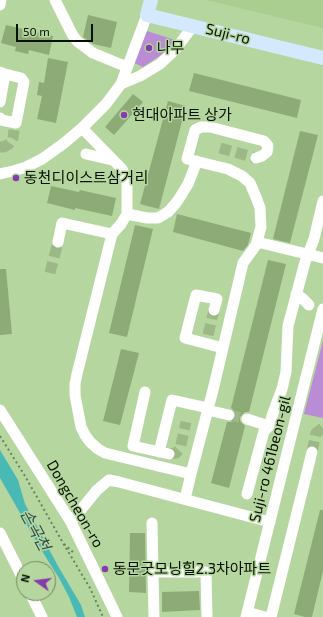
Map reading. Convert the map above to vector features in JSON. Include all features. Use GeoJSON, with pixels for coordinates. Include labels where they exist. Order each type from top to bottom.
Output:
{"type":"FeatureCollection","features":[{"type":"Feature","properties":{"kind":"main road"},"geometry":{"type":"LineString","coordinates":[[147,15],[151,0]]}},
{"type":"Feature","properties":{"kind":"main road","name":"Suji-ro"},"geometry":{"type":"LineString","coordinates":[[147,15],[323,58]]}},
{"type":"Feature","properties":{"kind":"street"},"geometry":{"type":"LineString","coordinates":[[0,5],[1,0]]}},
{"type":"Feature","properties":{"kind":"street"},"geometry":{"type":"LineString","coordinates":[[55,0],[67,25],[77,41],[93,53],[128,67]]}},
{"type":"Feature","properties":{"kind":"street"},"geometry":{"type":"LineString","coordinates":[[0,174],[26,167],[42,159],[82,128],[106,104],[121,84],[147,15]]}},
{"type":"Feature","properties":{"kind":"street"},"geometry":{"type":"LineString","coordinates":[[121,84],[140,76],[160,64],[175,50],[193,26]]}},
{"type":"Feature","properties":{"kind":"street"},"geometry":{"type":"LineString","coordinates":[[0,102],[2,73],[21,78],[24,82],[15,126],[1,120],[0,118]]}},
{"type":"Feature","properties":{"kind":"street"},"geometry":{"type":"LineString","coordinates":[[185,499],[223,348],[242,263],[256,245],[261,227],[260,208],[250,183],[242,176],[228,169],[187,158],[194,130],[201,127],[210,127],[264,141],[268,146],[267,152],[256,158]]}},
{"type":"Feature","properties":{"kind":"street"},"geometry":{"type":"LineString","coordinates":[[82,128],[122,169],[126,180],[127,214],[112,234],[75,384],[75,395],[81,427],[90,442],[105,453],[191,474]]}},
{"type":"Feature","properties":{"kind":"street"},"geometry":{"type":"LineString","coordinates":[[86,154],[113,160]]}},
{"type":"Feature","properties":{"kind":"street"},"geometry":{"type":"LineString","coordinates":[[127,214],[147,218],[158,218],[168,212],[176,203],[188,184],[196,161]]}},
{"type":"Feature","properties":{"kind":"street"},"geometry":{"type":"LineString","coordinates":[[247,494],[264,431],[269,426],[282,389],[286,372],[288,326],[296,294],[314,239],[323,201]]}},
{"type":"Feature","properties":{"kind":"street"},"geometry":{"type":"LineString","coordinates":[[58,242],[62,222],[112,234]]}},
{"type":"Feature","properties":{"kind":"street"},"geometry":{"type":"LineString","coordinates":[[257,242],[323,258]]}},
{"type":"Feature","properties":{"kind":"street"},"geometry":{"type":"LineString","coordinates":[[296,294],[309,305]]}},
{"type":"Feature","properties":{"kind":"street"},"geometry":{"type":"LineString","coordinates":[[214,310],[217,300],[196,295],[185,338],[223,348]]}},
{"type":"Feature","properties":{"kind":"street","name":"Suji-ro 461beon-gil"},"geometry":{"type":"LineString","coordinates":[[246,615],[320,331],[323,309]]}},
{"type":"Feature","properties":{"kind":"street"},"geometry":{"type":"LineString","coordinates":[[145,392],[133,446],[164,453],[172,400],[229,415]]}},
{"type":"Feature","properties":{"kind":"street","name":"Dongcheon-ro"},"geometry":{"type":"LineString","coordinates":[[0,410],[71,522],[117,617]]}},
{"type":"Feature","properties":{"kind":"street"},"geometry":{"type":"LineString","coordinates":[[247,420],[269,426]]}},
{"type":"Feature","properties":{"kind":"street"},"geometry":{"type":"LineString","coordinates":[[271,617],[312,452]]}},
{"type":"Feature","properties":{"kind":"street"},"geometry":{"type":"LineString","coordinates":[[71,522],[97,490],[109,480],[270,522]]}},
{"type":"Feature","properties":{"kind":"street"},"geometry":{"type":"LineString","coordinates":[[152,523],[154,617]]}},
{"type":"Feature","properties":{"kind":"street"},"geometry":{"type":"LineString","coordinates":[[0,534],[16,565]]}},
{"type":"Feature","properties":{"kind":"street"},"geometry":{"type":"LineString","coordinates":[[153,572],[206,572],[207,617]]}},
{"type":"Feature","properties":{"kind":"street"},"geometry":{"type":"LineString","coordinates":[[34,601],[42,617]]}},
{"type":"Feature","properties":{"kind":"street"},"geometry":{"type":"LineString","coordinates":[[246,615],[265,617]]}},
{"type":"Feature","properties":{"kind":"path"},"geometry":{"type":"LineString","coordinates":[[0,436],[90,588],[103,617]]}},
{"type":"Feature","properties":{"kind":"shaded area"},"geometry":{"type":"Polygon","coordinates":[[[206,0],[323,0],[323,28],[206,0]]]}},
{"type":"Feature","properties":{"kind":"shaded area"},"geometry":{"type":"Polygon","coordinates":[[[147,31],[175,40],[167,51],[143,67],[134,63],[147,31]]]}},
{"type":"Feature","properties":{"kind":"shaded area"},"geometry":{"type":"Polygon","coordinates":[[[323,341],[323,418],[304,414],[323,341]]]}},
{"type":"Feature","properties":{"kind":"water","name":"손곡천"},"geometry":{"type":"Polygon","coordinates":[[[0,450],[18,480],[25,504],[55,561],[48,561],[0,478],[0,450]]]}},
{"type":"Feature","properties":{"kind":"water"},"geometry":{"type":"Polygon","coordinates":[[[56,562],[81,605],[85,617],[77,617],[56,573],[56,562]]]}},
{"type":"Feature","properties":{"kind":"building"},"geometry":{"type":"Polygon","coordinates":[[[88,15],[117,22],[111,48],[93,44],[83,37],[88,15]]]}},
{"type":"Feature","properties":{"kind":"building"},"geometry":{"type":"Polygon","coordinates":[[[6,25],[53,36],[49,55],[29,50],[28,54],[15,51],[16,47],[1,43],[6,25]]]}},
{"type":"Feature","properties":{"kind":"building","name":"나무"},"geometry":{"type":"Polygon","coordinates":[[[147,43],[151,43],[153,44],[153,52],[147,53],[144,50],[144,46],[147,43]]]}},
{"type":"Feature","properties":{"kind":"building"},"geometry":{"type":"Polygon","coordinates":[[[48,58],[68,62],[56,123],[37,119],[42,96],[37,95],[39,82],[44,83],[48,58]]]}},
{"type":"Feature","properties":{"kind":"building"},"geometry":{"type":"Polygon","coordinates":[[[194,73],[301,100],[297,118],[189,91],[194,73]]]}},
{"type":"Feature","properties":{"kind":"building","name":"현대아파트 상가"},"geometry":{"type":"Polygon","coordinates":[[[133,94],[143,102],[114,135],[105,127],[133,94]]]}},
{"type":"Feature","properties":{"kind":"building"},"geometry":{"type":"Polygon","coordinates":[[[168,101],[186,106],[159,209],[140,204],[168,101]]]}},
{"type":"Feature","properties":{"kind":"building"},"geometry":{"type":"Polygon","coordinates":[[[300,131],[318,135],[290,243],[273,239],[300,131]]]}},
{"type":"Feature","properties":{"kind":"building"},"geometry":{"type":"Polygon","coordinates":[[[51,186],[79,192],[80,190],[116,198],[112,216],[75,208],[75,210],[47,203],[51,186]]]}},
{"type":"Feature","properties":{"kind":"building"},"geometry":{"type":"Polygon","coordinates":[[[177,214],[251,233],[248,245],[243,251],[173,232],[177,214]]]}},
{"type":"Feature","properties":{"kind":"building"},"geometry":{"type":"Polygon","coordinates":[[[135,225],[153,229],[127,337],[109,333],[135,225]]]}},
{"type":"Feature","properties":{"kind":"building"},"geometry":{"type":"Polygon","coordinates":[[[268,260],[286,264],[249,412],[245,412],[240,417],[240,421],[245,426],[229,488],[211,483],[227,422],[231,422],[236,417],[236,413],[231,408],[268,260]]]}},
{"type":"Feature","properties":{"kind":"building"},"geometry":{"type":"Polygon","coordinates":[[[0,269],[6,269],[12,334],[0,335],[0,269]]]}},
{"type":"Feature","properties":{"kind":"building"},"geometry":{"type":"Polygon","coordinates":[[[121,349],[139,353],[120,425],[103,421],[121,349]]]}},
{"type":"Feature","properties":{"kind":"building"},"geometry":{"type":"Polygon","coordinates":[[[320,510],[323,510],[323,571],[312,617],[305,617],[294,614],[320,510]]]}},
{"type":"Feature","properties":{"kind":"building"},"geometry":{"type":"Polygon","coordinates":[[[130,533],[145,533],[146,593],[129,592],[130,533]]]}},
{"type":"Feature","properties":{"kind":"building"},"geometry":{"type":"Polygon","coordinates":[[[199,591],[200,610],[162,612],[162,592],[199,591]]]}},
{"type":"Feature","properties":{"kind":"tunnel"},"geometry":{"type":"LineString","coordinates":[[0,147],[4,147],[9,144],[13,138],[14,130]]}},
{"type":"Feature","properties":{"kind":"tunnel"},"geometry":{"type":"LineString","coordinates":[[220,148],[256,158]]}},
{"type":"Feature","properties":{"kind":"tunnel"},"geometry":{"type":"LineString","coordinates":[[50,273],[58,242]]}},
{"type":"Feature","properties":{"kind":"tunnel"},"geometry":{"type":"LineString","coordinates":[[208,335],[214,310]]}},
{"type":"Feature","properties":{"kind":"tunnel"},"geometry":{"type":"LineString","coordinates":[[229,415],[247,419]]}},
{"type":"Feature","properties":{"kind":"tunnel"},"geometry":{"type":"LineString","coordinates":[[169,454],[176,453],[180,449],[186,422]]}},
{"type":"Feature","properties":{"kind":"tunnel"},"geometry":{"type":"LineString","coordinates":[[312,452],[316,433],[323,428]]}},
{"type":"Feature","properties":{"kind":"place","name":"나무"},"geometry":{"type":"Point","coordinates":[149,48]}},
{"type":"Feature","properties":{"kind":"place","name":"현대아파트 상가"},"geometry":{"type":"Point","coordinates":[124,115]}},
{"type":"Feature","properties":{"kind":"place","name":"동천디이스트삼거리"},"geometry":{"type":"Point","coordinates":[16,178]}},
{"type":"Feature","properties":{"kind":"place","name":"동문굿모닝힐2.3차아파트"},"geometry":{"type":"Point","coordinates":[105,569]}}]}
